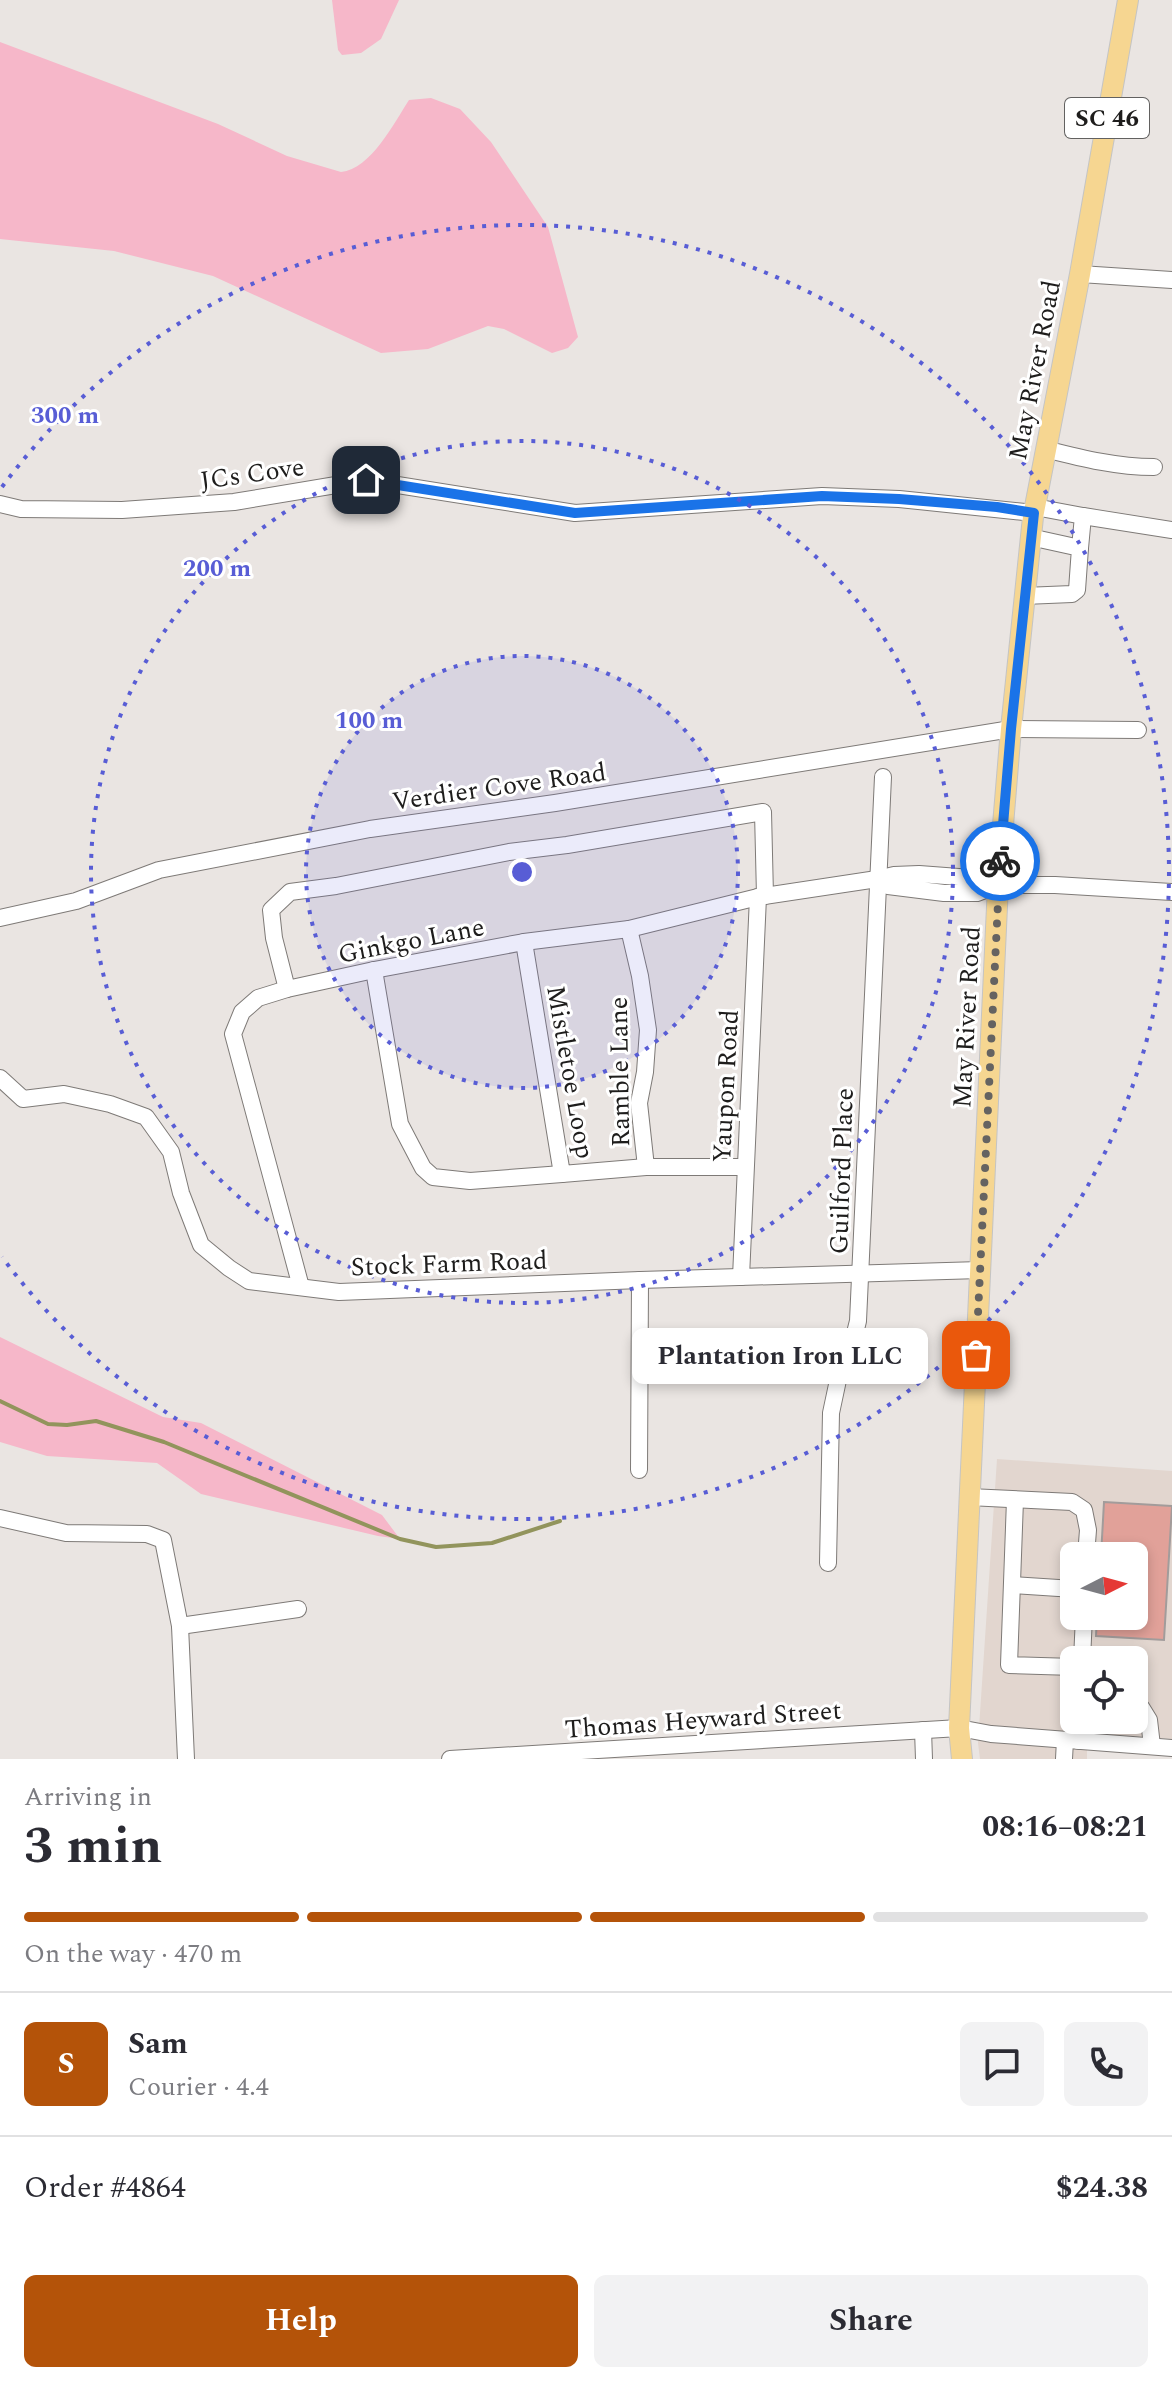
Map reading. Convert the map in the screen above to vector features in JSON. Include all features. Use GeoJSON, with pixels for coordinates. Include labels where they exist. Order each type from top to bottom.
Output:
{"type":"FeatureCollection","features":[{"type":"Feature","properties":{"kind":"main road","name":"May River Road"},"geometry":{"type":"LineString","coordinates":[[962,1759],[959,1728],[998,885],[1011,729],[1034,510],[1080,274],[1128,0]]}},
{"type":"Feature","properties":{"kind":"street"},"geometry":{"type":"LineString","coordinates":[[1080,274],[1172,280]]}},
{"type":"Feature","properties":{"kind":"street"},"geometry":{"type":"LineString","coordinates":[[1045,449],[1096,462],[1154,467]]}},
{"type":"Feature","properties":{"kind":"street","name":"JCs Cove"},"geometry":{"type":"LineString","coordinates":[[0,504],[21,509],[136,509],[234,502],[366,480],[575,513],[822,496],[1034,510],[1172,530]]}},
{"type":"Feature","properties":{"kind":"street"},"geometry":{"type":"LineString","coordinates":[[1024,596],[1072,594],[1077,590],[1083,516]]}},
{"type":"Feature","properties":{"kind":"street"},"geometry":{"type":"LineString","coordinates":[[1030,537],[1080,548]]}},
{"type":"Feature","properties":{"kind":"street","name":"Verdier Cove Road"},"geometry":{"type":"LineString","coordinates":[[0,918],[76,901],[159,870],[340,834],[571,801],[1011,729],[1138,730]]}},
{"type":"Feature","properties":{"kind":"street","name":"Guilford Place"},"geometry":{"type":"LineString","coordinates":[[828,1563],[831,1413],[838,1380],[858,1321],[883,777]]}},
{"type":"Feature","properties":{"kind":"street","name":"Yaupon Road"},"geometry":{"type":"LineString","coordinates":[[287,989],[274,938],[271,910],[290,892],[509,852],[763,812],[741,1277]]}},
{"type":"Feature","properties":{"kind":"street","name":"Ginkgo Lane"},"geometry":{"type":"LineString","coordinates":[[301,1287],[233,1034],[242,1012],[258,998],[374,970],[524,942],[629,929],[761,896],[894,875],[972,878],[998,885],[1172,892]]}},
{"type":"Feature","properties":{"kind":"street","name":"Ramble Lane"},"geometry":{"type":"LineString","coordinates":[[629,929],[648,1030],[639,1103],[646,1167]]}},
{"type":"Feature","properties":{"kind":"street","name":"Mistletoe Loop"},"geometry":{"type":"LineString","coordinates":[[524,942],[562,1174],[646,1167],[745,1167]]}},
{"type":"Feature","properties":{"kind":"street"},"geometry":{"type":"LineString","coordinates":[[374,970],[400,1124],[423,1168],[433,1177],[470,1181],[562,1174]]}},
{"type":"Feature","properties":{"kind":"street","name":"Stock Farm Road"},"geometry":{"type":"LineString","coordinates":[[0,1078],[23,1099],[64,1094],[110,1104],[146,1117],[171,1152],[181,1193],[201,1245],[249,1281],[339,1292],[980,1270]]}},
{"type":"Feature","properties":{"kind":"street"},"geometry":{"type":"LineString","coordinates":[[639,1470],[640,1280]]}},
{"type":"Feature","properties":{"kind":"street"},"geometry":{"type":"LineString","coordinates":[[969,1497],[1072,1502],[1084,1510],[1087,1542]]}},
{"type":"Feature","properties":{"kind":"street"},"geometry":{"type":"LineString","coordinates":[[1015,1500],[1009,1665],[1060,1667]]}},
{"type":"Feature","properties":{"kind":"street"},"geometry":{"type":"LineString","coordinates":[[0,1518],[66,1533],[147,1534],[163,1540],[180,1626],[186,1759]]}},
{"type":"Feature","properties":{"kind":"street"},"geometry":{"type":"LineString","coordinates":[[1012,1585],[1060,1588]]}},
{"type":"Feature","properties":{"kind":"street"},"geometry":{"type":"LineString","coordinates":[[180,1626],[298,1609]]}},
{"type":"Feature","properties":{"kind":"street"},"geometry":{"type":"LineString","coordinates":[[1148,1718],[1152,1746]]}},
{"type":"Feature","properties":{"kind":"street","name":"Thomas Heyward Street"},"geometry":{"type":"LineString","coordinates":[[450,1759],[959,1728],[991,1734],[1172,1748]]}},
{"type":"Feature","properties":{"kind":"street"},"geometry":{"type":"LineString","coordinates":[[923,1730],[924,1759]]}},
{"type":"Feature","properties":{"kind":"street"},"geometry":{"type":"LineString","coordinates":[[1064,1759],[1074,1734]]}},
{"type":"Feature","properties":{"kind":"shaded area"},"geometry":{"type":"Polygon","coordinates":[[[332,0],[399,0],[381,39],[361,53],[342,55],[338,50],[332,0]]]}},
{"type":"Feature","properties":{"kind":"shaded area"},"geometry":{"type":"Polygon","coordinates":[[[0,42],[218,124],[287,156],[341,172],[352,169],[372,154],[409,100],[431,98],[460,109],[491,142],[548,227],[578,337],[568,348],[552,353],[504,329],[488,326],[428,349],[381,353],[213,276],[114,251],[0,239],[0,42]]]}},
{"type":"Feature","properties":{"kind":"shaded area"},"geometry":{"type":"Polygon","coordinates":[[[0,1337],[163,1417],[201,1423],[382,1515],[400,1539],[201,1494],[157,1463],[47,1456],[0,1442],[0,1337]]]}},
{"type":"Feature","properties":{"kind":"shaded area"},"geometry":{"type":"Polygon","coordinates":[[[997,1459],[1172,1471],[1172,1739],[1101,1734],[1148,1734],[1148,1646],[1060,1646],[1060,1734],[1087,1734],[1087,1759],[980,1759],[978,1743],[997,1459]]]}},
{"type":"Feature","properties":{"kind":"building"},"geometry":{"type":"Polygon","coordinates":[[[1104,1502],[1172,1506],[1164,1640],[1096,1636],[1096,1630],[1148,1630],[1148,1542],[1102,1542],[1104,1502]]]}},
{"type":"Feature","properties":{"kind":"waterway"},"geometry":{"type":"LineString","coordinates":[[0,1401],[48,1424],[96,1421],[164,1442],[400,1539],[436,1547],[492,1543],[560,1521]]}},
{"type":"Feature","properties":{"kind":"way so far"},"geometry":{"type":"LineString","coordinates":[[976,1355],[1000,861]]}},
{"type":"Feature","properties":{"kind":"place","name":"Plantation Iron LLC"},"geometry":{"type":"Point","coordinates":[976,1355]}},
{"type":"Feature","properties":{"kind":"route"},"geometry":{"type":"LineString","coordinates":[[366,480],[575,513],[822,496],[899,499],[1034,513],[1000,861]]}}]}
